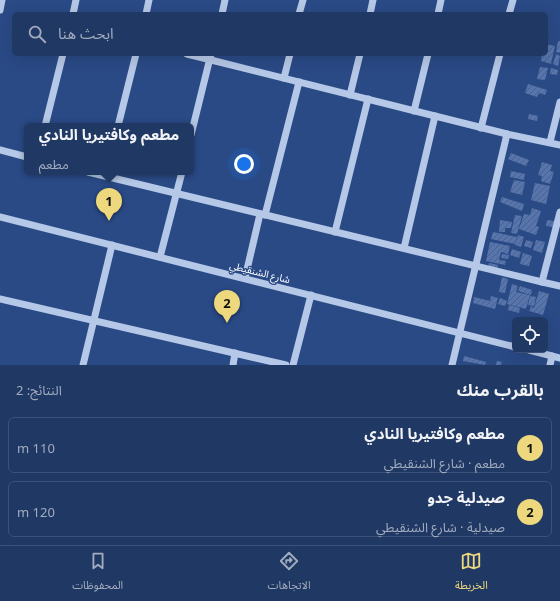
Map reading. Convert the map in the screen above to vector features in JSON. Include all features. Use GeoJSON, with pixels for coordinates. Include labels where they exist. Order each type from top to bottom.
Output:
{"type":"FeatureCollection","features":[{"type":"Feature","properties":{"kind":"street"},"geometry":{"type":"LineString","coordinates":[[0,10],[2,0]]}},
{"type":"Feature","properties":{"kind":"street"},"geometry":{"type":"LineString","coordinates":[[73,12],[76,0]]}},
{"type":"Feature","properties":{"kind":"street"},"geometry":{"type":"LineString","coordinates":[[146,12],[149,0]]}},
{"type":"Feature","properties":{"kind":"street"},"geometry":{"type":"LineString","coordinates":[[222,12],[225,0]]}},
{"type":"Feature","properties":{"kind":"street"},"geometry":{"type":"LineString","coordinates":[[300,12],[303,0]]}},
{"type":"Feature","properties":{"kind":"street"},"geometry":{"type":"LineString","coordinates":[[370,12],[373,0]]}},
{"type":"Feature","properties":{"kind":"street"},"geometry":{"type":"LineString","coordinates":[[438,12],[441,0]]}},
{"type":"Feature","properties":{"kind":"street"},"geometry":{"type":"LineString","coordinates":[[510,12],[513,0]]}},
{"type":"Feature","properties":{"kind":"street"},"geometry":{"type":"LineString","coordinates":[[46,123],[62,56]]}},
{"type":"Feature","properties":{"kind":"street"},"geometry":{"type":"LineString","coordinates":[[119,123],[136,56]]}},
{"type":"Feature","properties":{"kind":"street"},"geometry":{"type":"LineString","coordinates":[[284,78],[290,56]]}},
{"type":"Feature","properties":{"kind":"street"},"geometry":{"type":"LineString","coordinates":[[350,95],[360,56]]}},
{"type":"Feature","properties":{"kind":"street"},"geometry":{"type":"LineString","coordinates":[[414,111],[428,56]]}},
{"type":"Feature","properties":{"kind":"street"},"geometry":{"type":"LineString","coordinates":[[482,128],[500,56]]}},
{"type":"Feature","properties":{"kind":"street"},"geometry":{"type":"LineString","coordinates":[[194,123],[211,57],[350,95],[507,134],[560,145]]}},
{"type":"Feature","properties":{"kind":"street"},"geometry":{"type":"LineString","coordinates":[[245,278],[299,82]]}},
{"type":"Feature","properties":{"kind":"street"},"geometry":{"type":"LineString","coordinates":[[335,232],[368,99]]}},
{"type":"Feature","properties":{"kind":"street"},"geometry":{"type":"LineString","coordinates":[[550,142],[560,102]]}},
{"type":"Feature","properties":{"kind":"street"},"geometry":{"type":"LineString","coordinates":[[404,248],[435,116]]}},
{"type":"Feature","properties":{"kind":"street"},"geometry":{"type":"LineString","coordinates":[[452,365],[507,134]]}},
{"type":"Feature","properties":{"kind":"street"},"geometry":{"type":"LineString","coordinates":[[0,150],[24,156]]}},
{"type":"Feature","properties":{"kind":"street"},"geometry":{"type":"LineString","coordinates":[[110,175],[176,194],[560,286]]}},
{"type":"Feature","properties":{"kind":"street"},"geometry":{"type":"LineString","coordinates":[[160,257],[181,175]]}},
{"type":"Feature","properties":{"kind":"street"},"geometry":{"type":"LineString","coordinates":[[542,282],[560,212]]}},
{"type":"Feature","properties":{"kind":"street","name":"شارع الشنقيطي"},"geometry":{"type":"LineString","coordinates":[[0,217],[512,345]]}},
{"type":"Feature","properties":{"kind":"street"},"geometry":{"type":"LineString","coordinates":[[84,365],[112,245]]}},
{"type":"Feature","properties":{"kind":"street"},"geometry":{"type":"LineString","coordinates":[[293,365],[311,295]]}},
{"type":"Feature","properties":{"kind":"street"},"geometry":{"type":"LineString","coordinates":[[0,299],[286,365]]}},
{"type":"Feature","properties":{"kind":"street"},"geometry":{"type":"LineString","coordinates":[[233,365],[235,353]]}},
{"type":"Feature","properties":{"kind":"street"},"geometry":{"type":"LineString","coordinates":[[541,353],[556,357],[550,365]]}},
{"type":"Feature","properties":{"kind":"building"},"geometry":{"type":"Polygon","coordinates":[[[558,41],[560,41],[560,53],[556,52],[558,41]]]}},
{"type":"Feature","properties":{"kind":"building"},"geometry":{"type":"Polygon","coordinates":[[[548,44],[555,46],[551,64],[541,61],[542,56],[548,56],[548,44]]]}},
{"type":"Feature","properties":{"kind":"building"},"geometry":{"type":"Polygon","coordinates":[[[556,54],[560,56],[558,66],[553,64],[556,54]]]}},
{"type":"Feature","properties":{"kind":"building"},"geometry":{"type":"Polygon","coordinates":[[[540,67],[548,68],[545,80],[537,79],[540,67]]]}},
{"type":"Feature","properties":{"kind":"building"},"geometry":{"type":"Polygon","coordinates":[[[551,68],[558,70],[557,75],[550,74],[551,68]]]}},
{"type":"Feature","properties":{"kind":"building"},"geometry":{"type":"Polygon","coordinates":[[[528,84],[547,90],[545,95],[539,93],[537,97],[525,93],[528,84]]]}},
{"type":"Feature","properties":{"kind":"building"},"geometry":{"type":"Polygon","coordinates":[[[529,114],[538,116],[537,121],[528,119],[529,114]]]}},
{"type":"Feature","properties":{"kind":"building"},"geometry":{"type":"Polygon","coordinates":[[[511,153],[529,160],[526,166],[508,159],[511,153]]]}},
{"type":"Feature","properties":{"kind":"building"},"geometry":{"type":"Polygon","coordinates":[[[542,162],[552,165],[550,171],[554,172],[550,184],[541,181],[542,176],[538,175],[542,162]]]}},
{"type":"Feature","properties":{"kind":"building"},"geometry":{"type":"Polygon","coordinates":[[[511,171],[525,174],[524,180],[510,177],[511,171]]]}},
{"type":"Feature","properties":{"kind":"building"},"geometry":{"type":"Polygon","coordinates":[[[514,180],[525,182],[522,195],[510,192],[514,180]]]}},
{"type":"Feature","properties":{"kind":"building"},"geometry":{"type":"Polygon","coordinates":[[[535,183],[550,186],[546,204],[531,200],[535,183]]]}},
{"type":"Feature","properties":{"kind":"building"},"geometry":{"type":"Polygon","coordinates":[[[502,197],[524,204],[522,211],[500,202],[502,197]]]}},
{"type":"Feature","properties":{"kind":"building"},"geometry":{"type":"Polygon","coordinates":[[[532,208],[541,211],[536,226],[539,227],[536,235],[519,229],[524,214],[530,215],[532,208]]]}},
{"type":"Feature","properties":{"kind":"building"},"geometry":{"type":"Polygon","coordinates":[[[515,215],[522,216],[517,234],[511,233],[515,215]]]}},
{"type":"Feature","properties":{"kind":"building"},"geometry":{"type":"Polygon","coordinates":[[[500,220],[512,222],[511,228],[505,228],[505,232],[499,232],[500,220]]]}},
{"type":"Feature","properties":{"kind":"building"},"geometry":{"type":"Polygon","coordinates":[[[547,220],[554,221],[553,227],[546,226],[547,220]]]}},
{"type":"Feature","properties":{"kind":"building"},"geometry":{"type":"Polygon","coordinates":[[[493,232],[517,237],[515,244],[491,239],[493,232]]]}},
{"type":"Feature","properties":{"kind":"building"},"geometry":{"type":"Polygon","coordinates":[[[518,235],[524,237],[521,247],[515,245],[518,235]]]}},
{"type":"Feature","properties":{"kind":"building"},"geometry":{"type":"Polygon","coordinates":[[[526,240],[533,242],[531,248],[524,246],[526,240]]]}},
{"type":"Feature","properties":{"kind":"building"},"geometry":{"type":"Polygon","coordinates":[[[536,240],[545,242],[542,253],[533,250],[536,240]]]}},
{"type":"Feature","properties":{"kind":"building"},"geometry":{"type":"Polygon","coordinates":[[[490,242],[510,246],[508,254],[501,252],[499,260],[506,261],[505,265],[486,261],[490,242]]]}},
{"type":"Feature","properties":{"kind":"building"},"geometry":{"type":"Polygon","coordinates":[[[512,249],[521,252],[519,258],[510,255],[512,249]]]}},
{"type":"Feature","properties":{"kind":"building"},"geometry":{"type":"Polygon","coordinates":[[[523,253],[532,256],[529,266],[520,264],[523,253]]]}},
{"type":"Feature","properties":{"kind":"building"},"geometry":{"type":"Polygon","coordinates":[[[502,254],[509,255],[508,259],[501,258],[502,254]]]}},
{"type":"Feature","properties":{"kind":"building"},"geometry":{"type":"Polygon","coordinates":[[[489,263],[498,265],[497,269],[488,267],[489,263]]]}},
{"type":"Feature","properties":{"kind":"building"},"geometry":{"type":"Polygon","coordinates":[[[502,277],[508,279],[505,293],[499,292],[502,277]]]}},
{"type":"Feature","properties":{"kind":"building"},"geometry":{"type":"Polygon","coordinates":[[[512,284],[518,286],[516,292],[530,295],[526,309],[507,304],[512,284]]]}},
{"type":"Feature","properties":{"kind":"building"},"geometry":{"type":"Polygon","coordinates":[[[520,286],[532,290],[531,295],[518,291],[520,286]]]}},
{"type":"Feature","properties":{"kind":"building"},"geometry":{"type":"Polygon","coordinates":[[[539,291],[549,294],[543,315],[529,311],[531,306],[534,308],[539,291]]]}},
{"type":"Feature","properties":{"kind":"building"},"geometry":{"type":"Polygon","coordinates":[[[491,296],[498,298],[495,309],[473,303],[474,297],[490,301],[491,296]]]}},
{"type":"Feature","properties":{"kind":"building"},"geometry":{"type":"Polygon","coordinates":[[[530,296],[536,297],[534,306],[528,305],[530,296]]]}},
{"type":"Feature","properties":{"kind":"building"},"geometry":{"type":"Polygon","coordinates":[[[500,298],[507,301],[505,306],[498,304],[500,298]]]}},
{"type":"Feature","properties":{"kind":"building"},"geometry":{"type":"Polygon","coordinates":[[[509,305],[520,308],[519,313],[508,310],[509,305]]]}},
{"type":"Feature","properties":{"kind":"building"},"geometry":{"type":"Polygon","coordinates":[[[464,356],[486,362],[485,365],[463,361],[464,356]]]}},
{"type":"Feature","properties":{"kind":"building"},"geometry":{"type":"Polygon","coordinates":[[[497,361],[502,362],[501,365],[496,365],[497,361]]]}},
{"type":"Feature","properties":{"kind":"place","name":"مطعم وكافتيريا النادي"},"geometry":{"type":"Point","coordinates":[109,221]}},
{"type":"Feature","properties":{"kind":"place","name":"صيدلية جدو"},"geometry":{"type":"Point","coordinates":[227,323]}}]}
